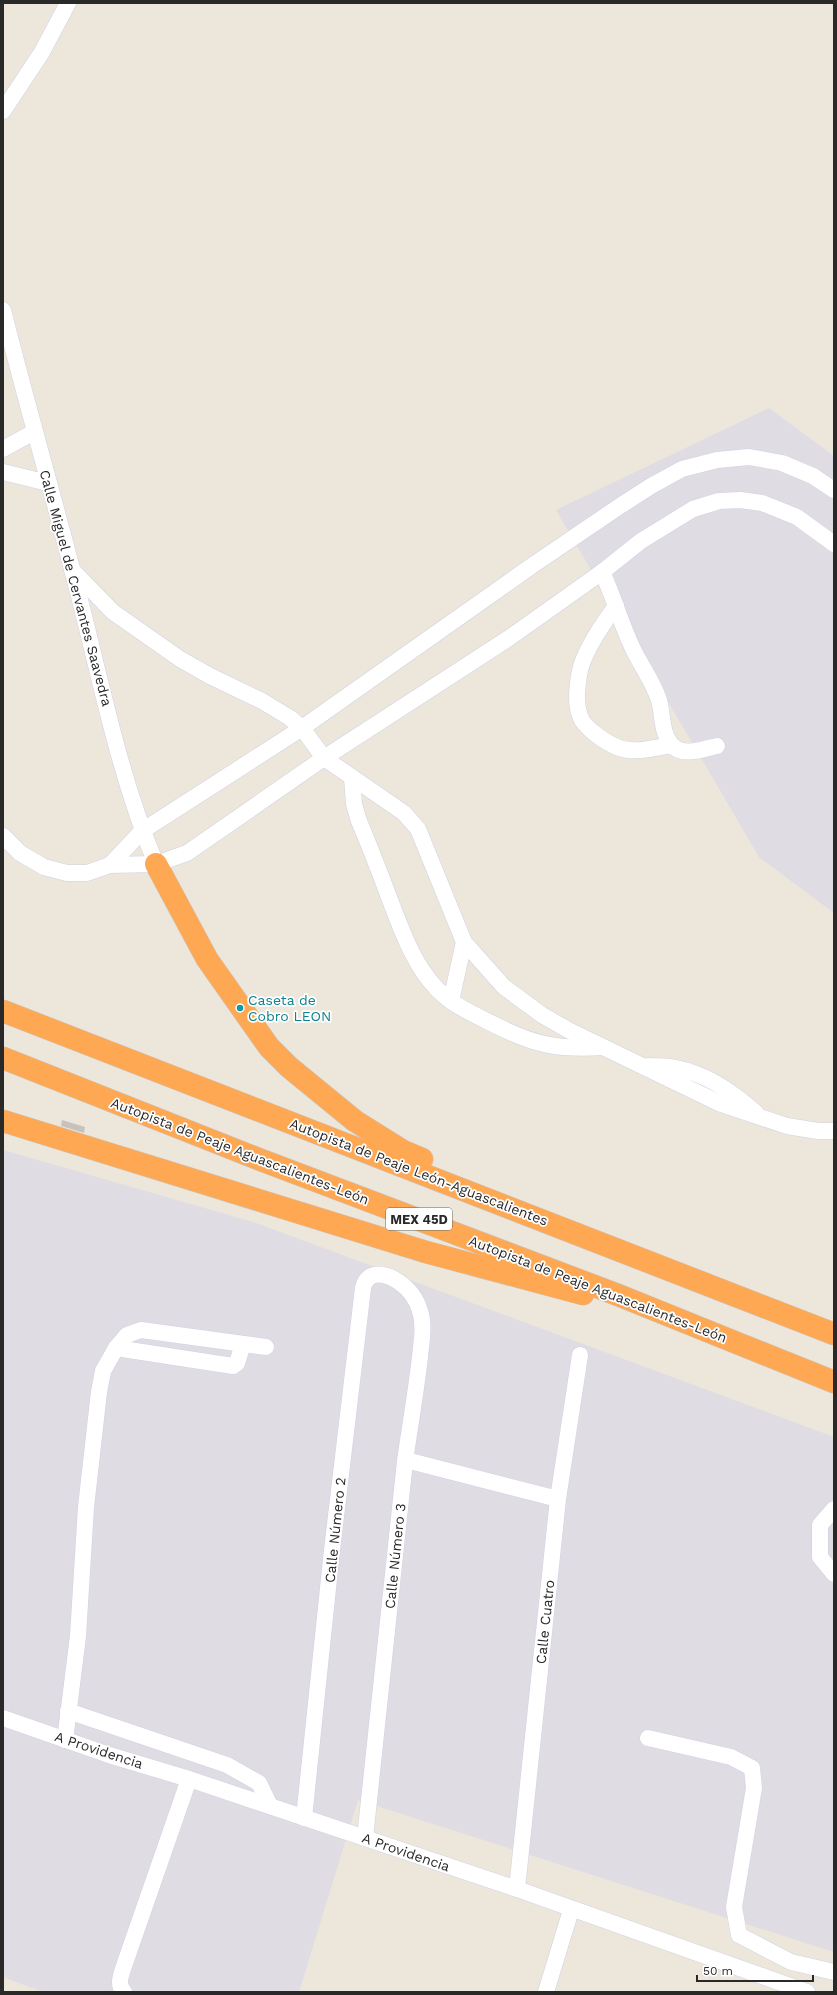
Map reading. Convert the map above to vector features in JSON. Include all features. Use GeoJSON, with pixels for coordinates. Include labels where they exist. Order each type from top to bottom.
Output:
{"type":"FeatureCollection","features":[{"type":"Feature","properties":{"kind":"highway"},"geometry":{"type":"LineString","coordinates":[[156,864],[207,959],[269,1047],[289,1067],[355,1121],[404,1151],[772,1295],[834,1321]]}},
{"type":"Feature","properties":{"kind":"highway","name":"Autopista de Peaje León-Aguascalientes"},"geometry":{"type":"LineString","coordinates":[[3,1011],[834,1334]]}},
{"type":"Feature","properties":{"kind":"highway","name":"Autopista de Peaje Aguascalientes-León"},"geometry":{"type":"LineString","coordinates":[[3,1058],[261,1160],[618,1295],[834,1382]]}},
{"type":"Feature","properties":{"kind":"highway"},"geometry":{"type":"LineString","coordinates":[[3,1121],[426,1252],[570,1291],[597,1297],[618,1295]]}},
{"type":"Feature","properties":{"kind":"street"},"geometry":{"type":"LineString","coordinates":[[3,111],[42,52],[68,3]]}},
{"type":"Feature","properties":{"kind":"street","name":"Calle Miguel de Cervantes Saavedra"},"geometry":{"type":"LineString","coordinates":[[3,310],[113,732],[142,831],[156,864]]}},
{"type":"Feature","properties":{"kind":"street"},"geometry":{"type":"LineString","coordinates":[[3,448],[34,432]]}},
{"type":"Feature","properties":{"kind":"street"},"geometry":{"type":"LineString","coordinates":[[110,865],[142,831],[302,728],[533,565],[651,486],[682,469],[717,460],[749,457],[782,463],[813,476],[834,490]]}},
{"type":"Feature","properties":{"kind":"street"},"geometry":{"type":"LineString","coordinates":[[3,472],[48,483]]}},
{"type":"Feature","properties":{"kind":"street"},"geometry":{"type":"LineString","coordinates":[[3,836],[20,853],[44,867],[66,873],[87,873],[110,865],[156,864],[187,853],[324,758],[509,638],[667,524],[693,509],[719,502],[740,500],[762,503],[779,508],[797,518],[834,544]]}},
{"type":"Feature","properties":{"kind":"street"},"geometry":{"type":"LineString","coordinates":[[72,570],[113,612],[180,659],[210,676],[278,709],[302,728],[324,758],[394,805],[412,820],[418,829],[464,942],[504,987],[542,1015],[641,1066],[721,1104],[786,1126],[834,1132]]}},
{"type":"Feature","properties":{"kind":"street"},"geometry":{"type":"LineString","coordinates":[[602,572],[612,592],[634,651],[648,675],[659,700],[663,728],[671,745]]}},
{"type":"Feature","properties":{"kind":"street"},"geometry":{"type":"LineString","coordinates":[[616,606],[601,627],[584,657],[577,686],[580,716],[595,735],[617,747],[644,750],[671,745],[693,752],[717,746]]}},
{"type":"Feature","properties":{"kind":"street"},"geometry":{"type":"LineString","coordinates":[[352,778],[352,791],[359,821],[403,933],[425,975],[451,1001],[508,1032],[551,1047],[574,1049],[603,1047]]}},
{"type":"Feature","properties":{"kind":"street"},"geometry":{"type":"LineString","coordinates":[[451,1001],[464,942]]}},
{"type":"Feature","properties":{"kind":"street","name":"Calle Número 2"},"geometry":{"type":"LineString","coordinates":[[304,1818],[332,1550],[364,1280],[369,1275],[376,1274],[399,1281]]}},
{"type":"Feature","properties":{"kind":"street","name":"Calle Número 3"},"geometry":{"type":"LineString","coordinates":[[365,1838],[422,1324],[417,1302],[412,1294],[399,1281]]}},
{"type":"Feature","properties":{"kind":"street"},"geometry":{"type":"LineString","coordinates":[[66,1740],[68,1711],[78,1636],[86,1507],[99,1392],[103,1371],[116,1348],[127,1335],[140,1330],[266,1347]]}},
{"type":"Feature","properties":{"kind":"street"},"geometry":{"type":"LineString","coordinates":[[116,1348],[233,1366],[237,1363],[243,1344]]}},
{"type":"Feature","properties":{"kind":"street","name":"Calle Cuatro"},"geometry":{"type":"LineString","coordinates":[[517,1890],[558,1499],[580,1355]]}},
{"type":"Feature","properties":{"kind":"street"},"geometry":{"type":"LineString","coordinates":[[406,1460],[558,1499]]}},
{"type":"Feature","properties":{"kind":"street"},"geometry":{"type":"LineString","coordinates":[[834,1509],[820,1526],[820,1557],[834,1574]]}},
{"type":"Feature","properties":{"kind":"street"},"geometry":{"type":"LineString","coordinates":[[68,1711],[227,1765],[260,1783],[270,1806]]}},
{"type":"Feature","properties":{"kind":"street","name":"A Providencia"},"geometry":{"type":"LineString","coordinates":[[3,1718],[365,1838],[807,1992]]}},
{"type":"Feature","properties":{"kind":"street"},"geometry":{"type":"LineString","coordinates":[[648,1738],[731,1757],[752,1768],[754,1788],[734,1907],[739,1935],[791,1962],[834,1972]]}},
{"type":"Feature","properties":{"kind":"street"},"geometry":{"type":"LineString","coordinates":[[124,1992],[120,1987],[120,1981],[125,1963],[188,1779]]}},
{"type":"Feature","properties":{"kind":"street"},"geometry":{"type":"LineString","coordinates":[[546,1992],[571,1910]]}},
{"type":"Feature","properties":{"kind":"shaded area"},"geometry":{"type":"Polygon","coordinates":[[[769,408],[834,456],[834,913],[759,857],[556,510],[769,408]]]}},
{"type":"Feature","properties":{"kind":"shaded area"},"geometry":{"type":"Polygon","coordinates":[[[3,1150],[253,1222],[834,1437],[834,1952],[358,1800],[299,1992],[43,1992],[3,1977],[3,1150]]]}},
{"type":"Feature","properties":{"kind":"building"},"geometry":{"type":"Polygon","coordinates":[[[62,1120],[85,1127],[84,1133],[61,1126],[62,1120]]]}},
{"type":"Feature","properties":{"kind":"place","name":"Caseta de Cobro LEON"},"geometry":{"type":"Point","coordinates":[240,1008]}}]}
